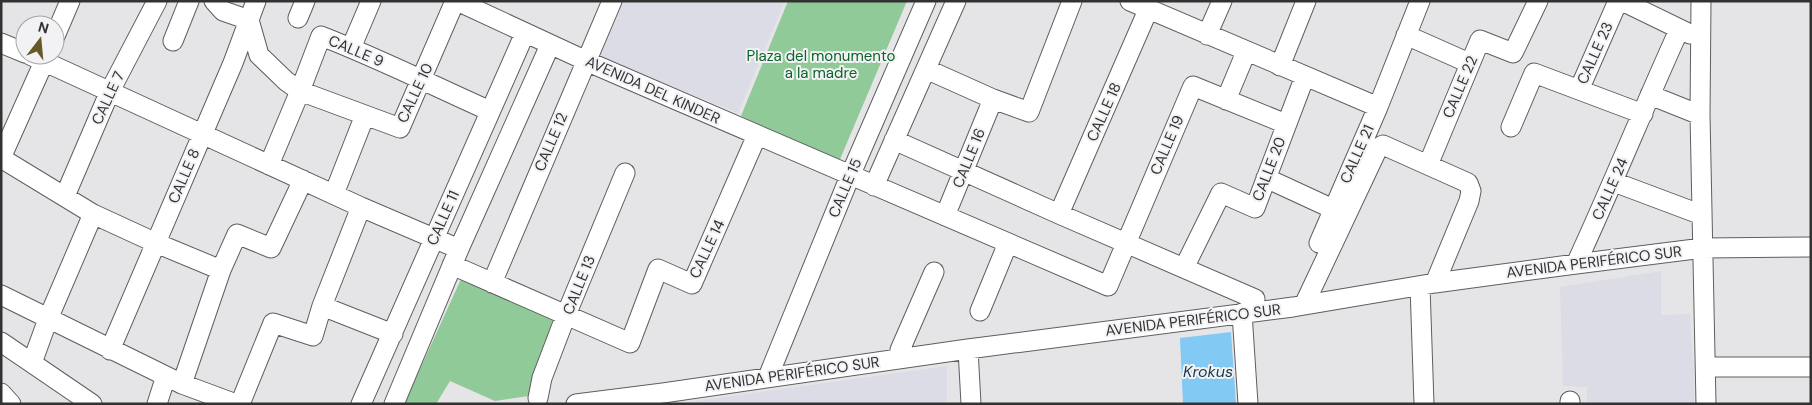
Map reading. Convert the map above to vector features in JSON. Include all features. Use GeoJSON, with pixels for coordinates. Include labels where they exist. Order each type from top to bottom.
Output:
{"type":"FeatureCollection","features":[{"type":"Feature","properties":{"kind":"street"},"geometry":{"type":"LineString","coordinates":[[64,15],[70,1]]}},
{"type":"Feature","properties":{"kind":"street","name":"CALLE 7"},"geometry":{"type":"LineString","coordinates":[[65,196],[110,91],[157,1]]}},
{"type":"Feature","properties":{"kind":"street"},"geometry":{"type":"LineString","coordinates":[[173,41],[189,1]]}},
{"type":"Feature","properties":{"kind":"street"},"geometry":{"type":"LineString","coordinates":[[214,1],[223,11],[249,20],[259,55],[286,81],[300,91],[365,115],[334,194]]}},
{"type":"Feature","properties":{"kind":"street","name":"CALLE 8"},"geometry":{"type":"LineString","coordinates":[[110,350],[233,63],[256,1]]}},
{"type":"Feature","properties":{"kind":"street"},"geometry":{"type":"LineString","coordinates":[[351,48],[371,1]]}},
{"type":"Feature","properties":{"kind":"street","name":"AVENIDA DEL KINDER"},"geometry":{"type":"LineString","coordinates":[[456,1],[492,9],[525,33],[550,45],[1108,286]]}},
{"type":"Feature","properties":{"kind":"street","name":"CALLE 10"},"geometry":{"type":"LineString","coordinates":[[365,115],[400,128],[456,1]]}},
{"type":"Feature","properties":{"kind":"street","name":"CALLE 12"},"geometry":{"type":"LineString","coordinates":[[492,283],[585,60],[612,1]]}},
{"type":"Feature","properties":{"kind":"street","name":"CALLE 15"},"geometry":{"type":"LineString","coordinates":[[768,377],[850,176],[926,1]]}},
{"type":"Feature","properties":{"kind":"street"},"geometry":{"type":"LineString","coordinates":[[874,186],[956,1]]}},
{"type":"Feature","properties":{"kind":"street"},"geometry":{"type":"LineString","coordinates":[[926,69],[993,99],[1029,112],[1072,1]]}},
{"type":"Feature","properties":{"kind":"street"},"geometry":{"type":"LineString","coordinates":[[1130,1],[1378,107]]}},
{"type":"Feature","properties":{"kind":"street"},"geometry":{"type":"LineString","coordinates":[[1208,35],[1222,1]]}},
{"type":"Feature","properties":{"kind":"street"},"geometry":{"type":"LineString","coordinates":[[1280,66],[1306,1]]}},
{"type":"Feature","properties":{"kind":"street","name":"CALLE 21"},"geometry":{"type":"LineString","coordinates":[[1298,306],[1300,293],[1333,208],[1378,107],[1420,1]]}},
{"type":"Feature","properties":{"kind":"street","name":"CALLE 22"},"geometry":{"type":"LineString","coordinates":[[1428,165],[1480,40],[1513,53],[1538,1]]}},
{"type":"Feature","properties":{"kind":"street"},"geometry":{"type":"LineString","coordinates":[[1620,1],[1702,39]]}},
{"type":"Feature","properties":{"kind":"street","name":"CALLE 23"},"geometry":{"type":"LineString","coordinates":[[1511,127],[1534,73],[1579,90],[1620,1]]}},
{"type":"Feature","properties":{"kind":"street"},"geometry":{"type":"LineString","coordinates":[[1701,1],[1700,115],[1706,404]]}},
{"type":"Feature","properties":{"kind":"street","name":"CALLE 18"},"geometry":{"type":"LineString","coordinates":[[1059,214],[1148,10]]}},
{"type":"Feature","properties":{"kind":"street","name":"CALLE 24"},"geometry":{"type":"LineString","coordinates":[[1576,264],[1680,30]]}},
{"type":"Feature","properties":{"kind":"street","name":"CALLE 11"},"geometry":{"type":"LineString","coordinates":[[361,404],[525,33]]}},
{"type":"Feature","properties":{"kind":"street"},"geometry":{"type":"LineString","coordinates":[[1406,35],[1469,63]]}},
{"type":"Feature","properties":{"kind":"street","name":"CALLE 9"},"geometry":{"type":"LineString","coordinates":[[269,165],[321,36],[490,111]]}},
{"type":"Feature","properties":{"kind":"street"},"geometry":{"type":"LineString","coordinates":[[1,43],[15,49]]}},
{"type":"Feature","properties":{"kind":"street"},"geometry":{"type":"LineString","coordinates":[[394,404],[455,257],[550,45]]}},
{"type":"Feature","properties":{"kind":"street"},"geometry":{"type":"LineString","coordinates":[[1246,52],[1226,100],[1286,124]]}},
{"type":"Feature","properties":{"kind":"street"},"geometry":{"type":"LineString","coordinates":[[37,65],[1,158],[93,214],[156,244],[221,270]]}},
{"type":"Feature","properties":{"kind":"street"},"geometry":{"type":"LineString","coordinates":[[56,65],[269,165],[434,238],[455,257],[492,283],[566,315]]}},
{"type":"Feature","properties":{"kind":"street","name":"CALLE 20"},"geometry":{"type":"LineString","coordinates":[[1184,268],[1221,193],[1255,208],[1305,76]]}},
{"type":"Feature","properties":{"kind":"street","name":"CALLE 19"},"geometry":{"type":"LineString","coordinates":[[1108,286],[1192,86],[1226,100]]}},
{"type":"Feature","properties":{"kind":"street"},"geometry":{"type":"LineString","coordinates":[[1579,90],[1643,114]]}},
{"type":"Feature","properties":{"kind":"street"},"geometry":{"type":"LineString","coordinates":[[1650,95],[1700,115]]}},
{"type":"Feature","properties":{"kind":"street","name":"CALLE 16"},"geometry":{"type":"LineString","coordinates":[[945,216],[993,99]]}},
{"type":"Feature","properties":{"kind":"street","name":"CALLE 14"},"geometry":{"type":"LineString","coordinates":[[566,315],[630,343],[658,269],[692,284],[757,135]]}},
{"type":"Feature","properties":{"kind":"street"},"geometry":{"type":"LineString","coordinates":[[894,140],[1255,299]]}},
{"type":"Feature","properties":{"kind":"street"},"geometry":{"type":"LineString","coordinates":[[1298,306],[1378,148],[1383,145],[1468,183],[1471,191],[1469,201],[1428,285],[1424,404]]}},
{"type":"Feature","properties":{"kind":"street","name":"CALLE 13"},"geometry":{"type":"LineString","coordinates":[[538,398],[542,378],[566,315],[625,173]]}},
{"type":"Feature","properties":{"kind":"street"},"geometry":{"type":"LineString","coordinates":[[1266,178],[1333,208]]}},
{"type":"Feature","properties":{"kind":"street"},"geometry":{"type":"LineString","coordinates":[[157,404],[174,380],[237,234],[271,248],[303,180]]}},
{"type":"Feature","properties":{"kind":"street"},"geometry":{"type":"LineString","coordinates":[[1614,182],[1702,215]]}},
{"type":"Feature","properties":{"kind":"street"},"geometry":{"type":"LineString","coordinates":[[240,404],[273,323],[313,336],[322,306],[361,207]]}},
{"type":"Feature","properties":{"kind":"street"},"geometry":{"type":"LineString","coordinates":[[32,363],[48,319],[93,214]]}},
{"type":"Feature","properties":{"kind":"street"},"geometry":{"type":"LineString","coordinates":[[980,311],[1008,243]]}},
{"type":"Feature","properties":{"kind":"street","name":"AVENIDA PERIFÉRICO SUR"},"geometry":{"type":"LineString","coordinates":[[576,404],[968,349],[1298,306],[1576,264],[1703,248],[1811,247]]}},
{"type":"Feature","properties":{"kind":"street"},"geometry":{"type":"LineString","coordinates":[[900,350],[934,272]]}},
{"type":"Feature","properties":{"kind":"street"},"geometry":{"type":"LineString","coordinates":[[1,295],[174,380],[236,404]]}},
{"type":"Feature","properties":{"kind":"street"},"geometry":{"type":"LineString","coordinates":[[322,306],[393,334]]}},
{"type":"Feature","properties":{"kind":"street"},"geometry":{"type":"LineString","coordinates":[[1242,313],[1248,404]]}},
{"type":"Feature","properties":{"kind":"street"},"geometry":{"type":"LineString","coordinates":[[1,342],[92,404]]}},
{"type":"Feature","properties":{"kind":"street"},"geometry":{"type":"LineString","coordinates":[[968,349],[971,404]]}},
{"type":"Feature","properties":{"kind":"street"},"geometry":{"type":"LineString","coordinates":[[1706,367],[1811,366]]}},
{"type":"Feature","properties":{"kind":"street"},"geometry":{"type":"LineString","coordinates":[[1,393],[11,404]]}},
{"type":"Feature","properties":{"kind":"shaded area"},"geometry":{"type":"Polygon","coordinates":[[[612,1],[785,1],[738,113],[589,53],[612,1]]]}},
{"type":"Feature","properties":{"kind":"shaded area"},"geometry":{"type":"Polygon","coordinates":[[[1661,271],[1661,315],[1690,314],[1694,404],[1587,404],[1587,387],[1563,386],[1560,287],[1661,271]]]}},
{"type":"Feature","properties":{"kind":"shaded area"},"geometry":{"type":"Polygon","coordinates":[[[947,366],[947,404],[674,404],[947,366]]]}},
{"type":"Feature","properties":{"kind":"green space","name":"Plaza del monumento a la madre"},"geometry":{"type":"Polygon","coordinates":[[[788,1],[907,1],[838,164],[741,116],[788,1]]]}},
{"type":"Feature","properties":{"kind":"green space"},"geometry":{"type":"Polygon","coordinates":[[[462,277],[559,320],[535,395],[495,401],[450,381],[436,404],[404,404],[462,277]]]}},
{"type":"Feature","properties":{"kind":"water","name":"Krokus"},"geometry":{"type":"Polygon","coordinates":[[[1231,332],[1236,404],[1183,404],[1180,338],[1231,332]]]}}]}
